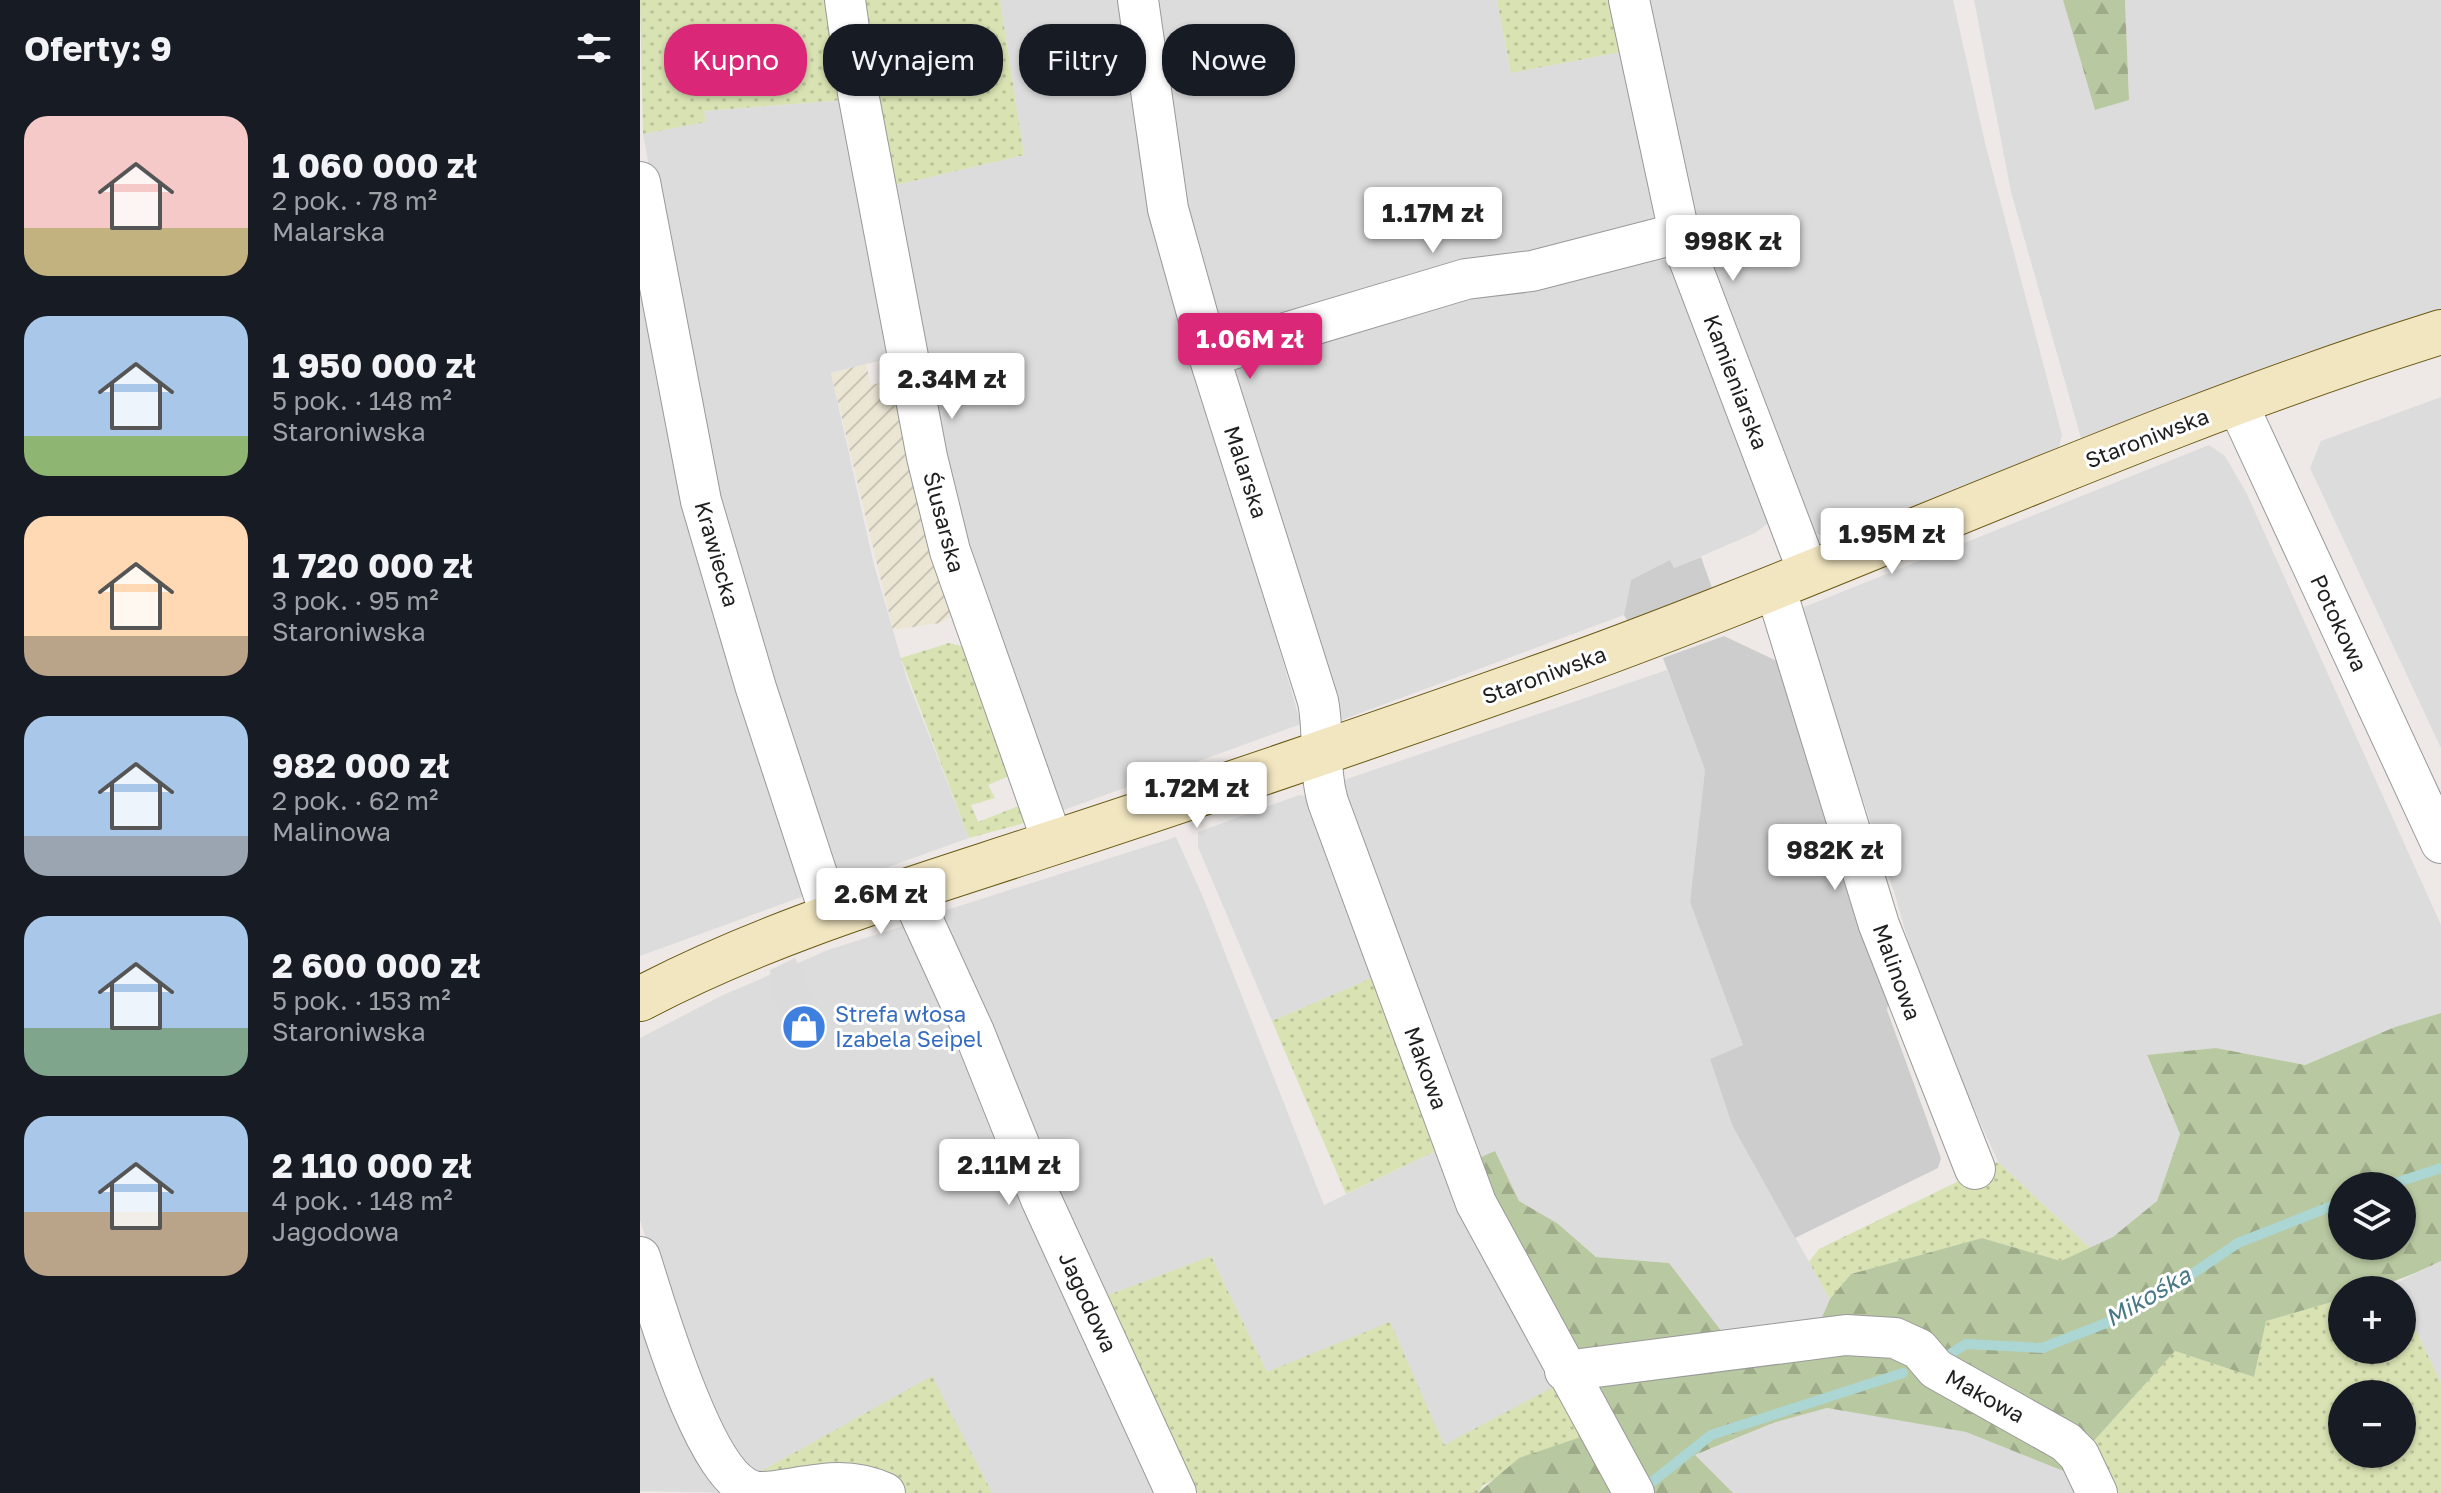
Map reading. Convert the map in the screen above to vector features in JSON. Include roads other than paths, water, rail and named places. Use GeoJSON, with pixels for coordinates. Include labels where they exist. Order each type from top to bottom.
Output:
{"type":"FeatureCollection","features":[{"type":"Feature","properties":{"kind":"street","name":"Ślusarska"},"geometry":{"type":"LineString","coordinates":[[845,0],[858,93],[927,457],[950,551],[1053,843]]}},
{"type":"Feature","properties":{"kind":"street","name":"Malarska"},"geometry":{"type":"LineString","coordinates":[[1138,0],[1168,209],[1209,356],[1318,701],[1324,730],[1320,754]]}},
{"type":"Feature","properties":{"kind":"street","name":"Kamieniarska"},"geometry":{"type":"LineString","coordinates":[[1629,0],[1679,233],[1792,580]]}},
{"type":"Feature","properties":{"kind":"street","name":"Krawiecka"},"geometry":{"type":"LineString","coordinates":[[640,182],[701,501],[756,688],[831,917]]}},
{"type":"Feature","properties":{"kind":"street"},"geometry":{"type":"LineString","coordinates":[[1209,356],[1466,279],[1532,271],[1679,233]]}},
{"type":"Feature","properties":{"kind":"street","name":"Staroniwska"},"geometry":{"type":"LineString","coordinates":[[640,999],[743,950],[831,917],[1320,754],[1545,675],[2237,403],[2441,332]]}},
{"type":"Feature","properties":{"kind":"street","name":"Potokowa"},"geometry":{"type":"LineString","coordinates":[[2237,403],[2441,843]]}},
{"type":"Feature","properties":{"kind":"street","name":"Malinowa"},"geometry":{"type":"LineString","coordinates":[[1792,580],[1879,925],[1975,1169]]}},
{"type":"Feature","properties":{"kind":"street","name":"Makowa"},"geometry":{"type":"LineString","coordinates":[[1320,754],[1320,777],[1328,802],[1476,1203],[1628,1483]]}},
{"type":"Feature","properties":{"kind":"street","name":"Jagodowa"},"geometry":{"type":"LineString","coordinates":[[909,890],[974,1032],[1041,1199],[1176,1493]]}},
{"type":"Feature","properties":{"kind":"street"},"geometry":{"type":"LineString","coordinates":[[640,1257],[692,1405],[717,1458],[735,1481],[753,1491],[774,1492],[837,1481],[863,1483],[885,1493]]}},
{"type":"Feature","properties":{"kind":"street","name":"Makowa"},"geometry":{"type":"LineString","coordinates":[[1565,1371],[1578,1372],[1846,1335],[1895,1338],[1919,1349],[1936,1369],[2066,1442],[2079,1455],[2097,1493]]}},
{"type":"Feature","properties":{"kind":"waterway","name":"Mikośka"},"geometry":{"type":"LineString","coordinates":[[2416,1176],[2441,1168]]}},
{"type":"Feature","properties":{"kind":"waterway","name":"Mikośka"},"geometry":{"type":"LineString","coordinates":[[1947,1356],[1966,1344],[2042,1348],[2119,1318],[2164,1293],[2238,1243],[2328,1208]]}},
{"type":"Feature","properties":{"kind":"waterway","name":"Mikośka"},"geometry":{"type":"LineString","coordinates":[[1642,1490],[1711,1435],[1903,1373]]}},
{"type":"Feature","properties":{"kind":"place","name":"Strefa włosa Izabela Seipel"},"geometry":{"type":"Point","coordinates":[804,1027]}}]}
